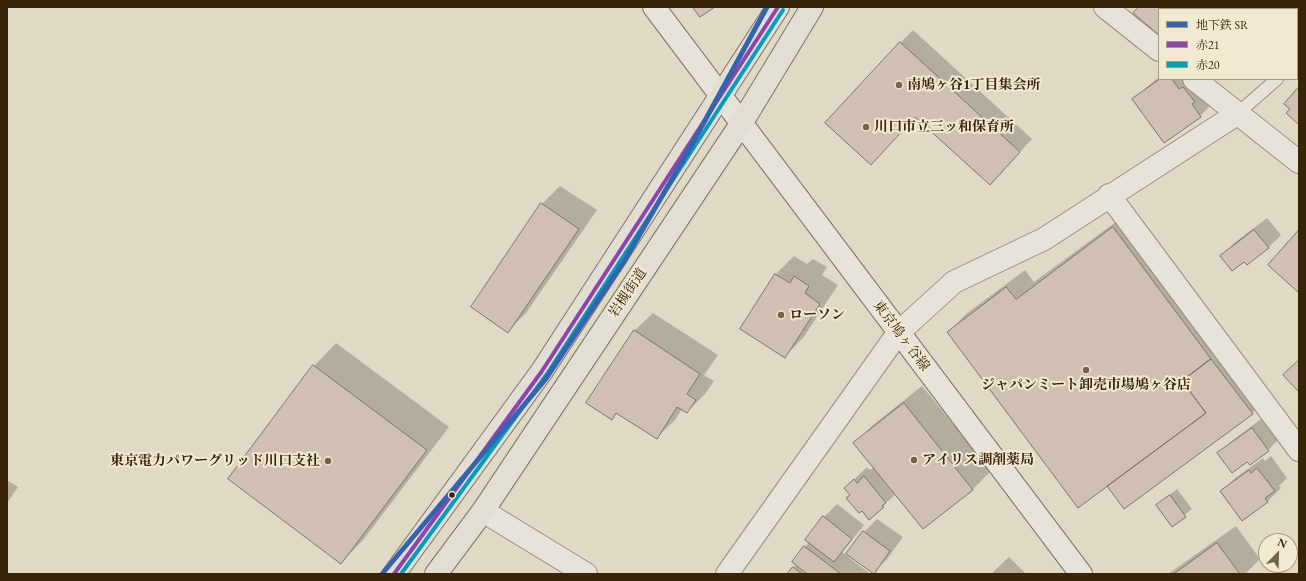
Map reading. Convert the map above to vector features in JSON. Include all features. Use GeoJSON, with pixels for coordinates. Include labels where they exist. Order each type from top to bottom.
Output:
{"type":"FeatureCollection","features":[{"type":"Feature","properties":{"kind":"highway","name":"岩槻街道"},"geometry":{"type":"LineString","coordinates":[[394,574],[542,371],[778,7]]}},
{"type":"Feature","properties":{"kind":"highway","name":"岩槻街道"},"geometry":{"type":"LineString","coordinates":[[436,574],[483,511],[741,124],[812,7]]}},
{"type":"Feature","properties":{"kind":"street","name":"東京鳩ヶ谷線"},"geometry":{"type":"LineString","coordinates":[[654,7],[720,97],[1081,574]]}},
{"type":"Feature","properties":{"kind":"street"},"geometry":{"type":"LineString","coordinates":[[1111,9],[1158,49]]}},
{"type":"Feature","properties":{"kind":"street"},"geometry":{"type":"LineString","coordinates":[[1195,80],[1299,162]]}},
{"type":"Feature","properties":{"kind":"street"},"geometry":{"type":"LineString","coordinates":[[727,574],[898,333],[954,282],[1044,239],[1237,114]]}},
{"type":"Feature","properties":{"kind":"street"},"geometry":{"type":"LineString","coordinates":[[1110,195],[1299,450]]}},
{"type":"Feature","properties":{"kind":"street"},"geometry":{"type":"LineString","coordinates":[[483,511],[586,574]]}},
{"type":"Feature","properties":{"kind":"lane"},"geometry":{"type":"LineString","coordinates":[[1237,114],[1276,80]]}},
{"type":"Feature","properties":{"kind":"building"},"geometry":{"type":"Polygon","coordinates":[[[693,7],[715,7],[700,17],[693,7]]]}},
{"type":"Feature","properties":{"kind":"building"},"geometry":{"type":"Polygon","coordinates":[[[1139,7],[1187,7],[1158,8],[1158,34],[1133,13],[1139,7]]]}},
{"type":"Feature","properties":{"kind":"building"},"geometry":{"type":"Polygon","coordinates":[[[1208,7],[1209,8],[1190,8],[1208,7]]]}},
{"type":"Feature","properties":{"kind":"building"},"geometry":{"type":"Polygon","coordinates":[[[1215,7],[1249,7],[1248,8],[1215,7]]]}},
{"type":"Feature","properties":{"kind":"building"},"geometry":{"type":"Polygon","coordinates":[[[900,42],[1020,152],[990,185],[915,117],[871,165],[825,123],[900,42]]]}},
{"type":"Feature","properties":{"kind":"building"},"geometry":{"type":"Polygon","coordinates":[[[1159,80],[1173,80],[1179,89],[1183,87],[1195,102],[1192,104],[1201,117],[1164,143],[1132,99],[1159,80]]]}},
{"type":"Feature","properties":{"kind":"building"},"geometry":{"type":"Polygon","coordinates":[[[1299,87],[1299,125],[1286,113],[1290,109],[1284,104],[1299,87]]]}},
{"type":"Feature","properties":{"kind":"building"},"geometry":{"type":"Polygon","coordinates":[[[541,203],[579,229],[508,333],[471,307],[541,203]]]}},
{"type":"Feature","properties":{"kind":"building","name":"ジャパンミート卸売市場鳩ヶ谷店"},"geometry":{"type":"Polygon","coordinates":[[[1113,227],[1211,359],[1182,381],[1206,413],[1078,508],[947,332],[1006,287],[1016,299],[1113,227]]]}},
{"type":"Feature","properties":{"kind":"building"},"geometry":{"type":"Polygon","coordinates":[[[1254,230],[1269,248],[1247,265],[1244,262],[1232,271],[1220,256],[1254,230]]]}},
{"type":"Feature","properties":{"kind":"building"},"geometry":{"type":"Polygon","coordinates":[[[1299,230],[1299,293],[1268,265],[1299,230]]]}},
{"type":"Feature","properties":{"kind":"building"},"geometry":{"type":"Polygon","coordinates":[[[775,274],[790,283],[794,276],[809,286],[805,293],[820,304],[785,358],[740,329],[775,274]]]}},
{"type":"Feature","properties":{"kind":"building"},"geometry":{"type":"Polygon","coordinates":[[[634,330],[700,374],[687,394],[696,400],[687,413],[677,407],[657,439],[616,413],[612,420],[586,403],[634,330]]]}},
{"type":"Feature","properties":{"kind":"building"},"geometry":{"type":"Polygon","coordinates":[[[1211,359],[1253,414],[1124,509],[1107,486],[1206,413],[1182,381],[1211,359]]]}},
{"type":"Feature","properties":{"kind":"building"},"geometry":{"type":"Polygon","coordinates":[[[1299,360],[1299,390],[1298,391],[1283,375],[1299,360]]]}},
{"type":"Feature","properties":{"kind":"building"},"geometry":{"type":"Polygon","coordinates":[[[313,365],[427,450],[341,564],[228,479],[313,365]]]}},
{"type":"Feature","properties":{"kind":"building"},"geometry":{"type":"Polygon","coordinates":[[[904,403],[973,490],[923,529],[853,443],[904,403]]]}},
{"type":"Feature","properties":{"kind":"building"},"geometry":{"type":"Polygon","coordinates":[[[1252,428],[1269,451],[1250,465],[1247,462],[1232,473],[1217,453],[1252,428]]]}},
{"type":"Feature","properties":{"kind":"building"},"geometry":{"type":"Polygon","coordinates":[[[1257,468],[1275,491],[1265,498],[1268,502],[1242,521],[1220,491],[1249,470],[1251,473],[1257,468]]]}},
{"type":"Feature","properties":{"kind":"building"},"geometry":{"type":"Polygon","coordinates":[[[864,476],[886,503],[882,506],[884,507],[869,520],[862,511],[859,513],[846,498],[850,495],[844,488],[854,479],[857,483],[864,476]]]}},
{"type":"Feature","properties":{"kind":"building"},"geometry":{"type":"Polygon","coordinates":[[[1170,495],[1186,517],[1172,527],[1156,505],[1170,495]]]}},
{"type":"Feature","properties":{"kind":"building"},"geometry":{"type":"Polygon","coordinates":[[[823,516],[852,539],[834,562],[805,540],[823,516]]]}},
{"type":"Feature","properties":{"kind":"building"},"geometry":{"type":"Polygon","coordinates":[[[863,531],[890,551],[874,574],[846,554],[863,531]]]}},
{"type":"Feature","properties":{"kind":"building"},"geometry":{"type":"Polygon","coordinates":[[[1217,543],[1240,574],[1174,574],[1217,543]]]}},
{"type":"Feature","properties":{"kind":"building"},"geometry":{"type":"Polygon","coordinates":[[[804,546],[841,574],[807,574],[792,562],[804,546]]]}},
{"type":"Feature","properties":{"kind":"building"},"geometry":{"type":"Polygon","coordinates":[[[793,567],[802,574],[787,574],[793,567]]]}},
{"type":"Feature","properties":{"kind":"metro line","name":"SR"},"geometry":{"type":"LineString","coordinates":[[382,574],[545,380],[625,260],[690,148],[767,7]]}},
{"type":"Feature","properties":{"kind":"transit line","name":"赤21"},"geometry":{"type":"LineString","coordinates":[[394,574],[542,371],[778,7]]}},
{"type":"Feature","properties":{"kind":"transit line","name":"赤20"},"geometry":{"type":"LineString","coordinates":[[401,574],[547,374],[783,10]]}},
{"type":"Feature","properties":{"kind":"place","name":"南鳩ヶ谷1丁目集会所"},"geometry":{"type":"Point","coordinates":[899,85]}},
{"type":"Feature","properties":{"kind":"place","name":"川口市立三ッ和保育所"},"geometry":{"type":"Point","coordinates":[866,127]}},
{"type":"Feature","properties":{"kind":"place","name":"ローソン"},"geometry":{"type":"Point","coordinates":[781,315]}},
{"type":"Feature","properties":{"kind":"place","name":"ジャパンミート卸売市場鳩ヶ谷店"},"geometry":{"type":"Point","coordinates":[1086,370]}},
{"type":"Feature","properties":{"kind":"place","name":"アイリス調剤薬局"},"geometry":{"type":"Point","coordinates":[914,460]}},
{"type":"Feature","properties":{"kind":"place","name":"東京電力パワーグリッド川口支社"},"geometry":{"type":"Point","coordinates":[328,461]}}]}
